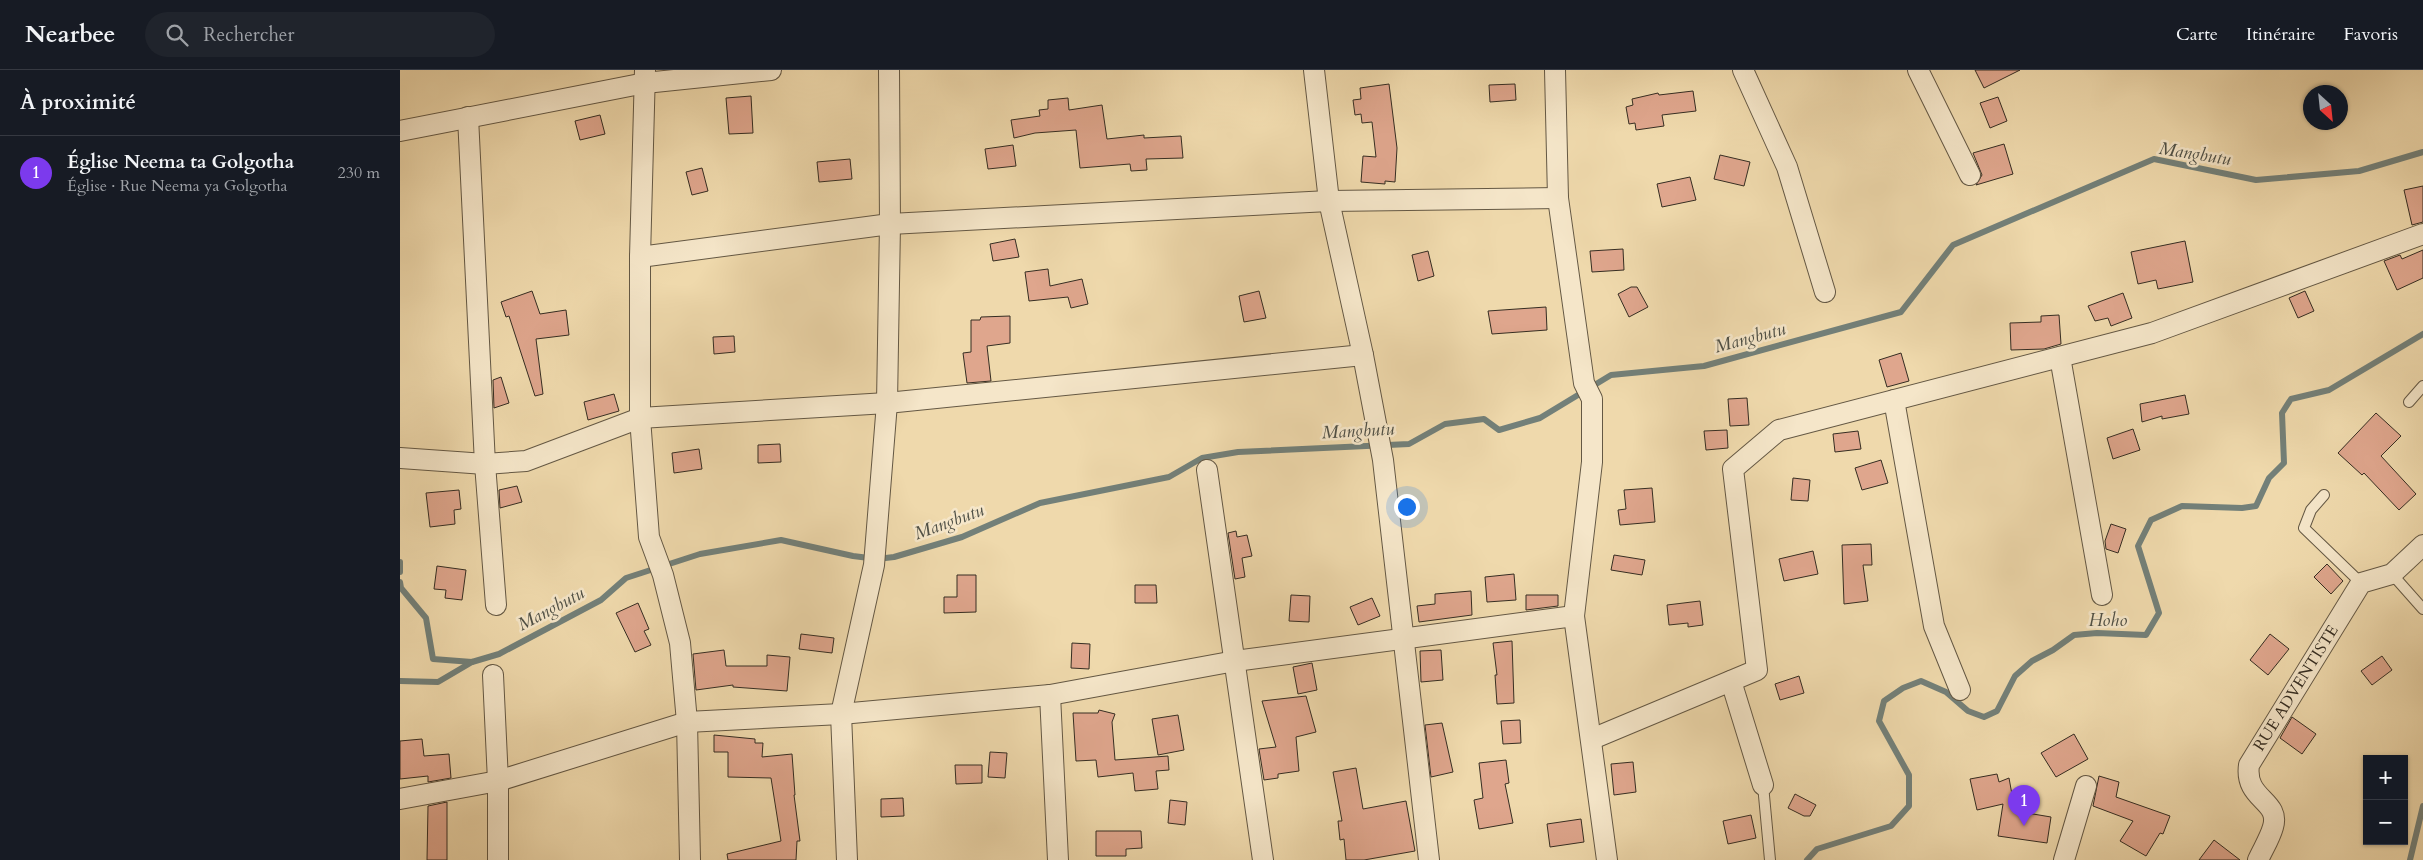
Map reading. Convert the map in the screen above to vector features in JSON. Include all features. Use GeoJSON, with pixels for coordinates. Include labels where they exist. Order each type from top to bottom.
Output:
{"type":"FeatureCollection","features":[{"type":"Feature","properties":{"kind":"street"},"geometry":{"type":"LineString","coordinates":[[400,131],[645,76],[771,70]]}},
{"type":"Feature","properties":{"kind":"street"},"geometry":{"type":"LineString","coordinates":[[847,860],[841,714],[874,565],[886,403],[890,224],[889,70]]}},
{"type":"Feature","properties":{"kind":"street"},"geometry":{"type":"LineString","coordinates":[[1314,70],[1329,201],[1363,355],[1383,460],[1429,860]]}},
{"type":"Feature","properties":{"kind":"street"},"geometry":{"type":"LineString","coordinates":[[1556,70],[1558,198],[1588,391],[1592,462],[1574,616],[1607,860]]}},
{"type":"Feature","properties":{"kind":"street"},"geometry":{"type":"LineString","coordinates":[[1743,70],[1787,167],[1825,292]]}},
{"type":"Feature","properties":{"kind":"street"},"geometry":{"type":"LineString","coordinates":[[1918,70],[1970,175]]}},
{"type":"Feature","properties":{"kind":"street"},"geometry":{"type":"LineString","coordinates":[[645,76],[640,258],[640,418],[649,537],[660,568],[680,643],[687,722],[690,860]]}},
{"type":"Feature","properties":{"kind":"street"},"geometry":{"type":"LineString","coordinates":[[468,117],[485,464],[496,605]]}},
{"type":"Feature","properties":{"kind":"street"},"geometry":{"type":"LineString","coordinates":[[640,258],[890,224],[1329,201],[1558,198]]}},
{"type":"Feature","properties":{"kind":"street"},"geometry":{"type":"LineString","coordinates":[[1592,739],[1758,670],[1733,469],[1779,430],[2152,333],[2423,234]]}},
{"type":"Feature","properties":{"kind":"street"},"geometry":{"type":"LineString","coordinates":[[400,458],[485,464],[526,461],[640,418],[886,403],[1363,355]]}},
{"type":"Feature","properties":{"kind":"street"},"geometry":{"type":"LineString","coordinates":[[2060,357],[2102,595]]}},
{"type":"Feature","properties":{"kind":"street"},"geometry":{"type":"LineString","coordinates":[[1894,400],[1934,626],[1960,690]]}},
{"type":"Feature","properties":{"kind":"street"},"geometry":{"type":"LineString","coordinates":[[1206,470],[1263,860]]}},
{"type":"Feature","properties":{"kind":"street"},"geometry":{"type":"LineString","coordinates":[[2361,584],[2392,574],[2423,545]]}},
{"type":"Feature","properties":{"kind":"street","name":"RUE ADVENTISTE"},"geometry":{"type":"LineString","coordinates":[[2258,860],[2274,826],[2274,816],[2269,806],[2252,790],[2247,777],[2249,765],[2361,584]]}},
{"type":"Feature","properties":{"kind":"street"},"geometry":{"type":"LineString","coordinates":[[400,799],[498,781],[687,722],[841,714],[1050,695],[1235,661],[1574,616]]}},
{"type":"Feature","properties":{"kind":"street"},"geometry":{"type":"LineString","coordinates":[[493,674],[498,781],[498,860]]}},
{"type":"Feature","properties":{"kind":"street"},"geometry":{"type":"LineString","coordinates":[[1731,681],[1763,785]]}},
{"type":"Feature","properties":{"kind":"street"},"geometry":{"type":"LineString","coordinates":[[1050,695],[1058,860]]}},
{"type":"Feature","properties":{"kind":"street"},"geometry":{"type":"LineString","coordinates":[[2064,860],[2086,786]]}},
{"type":"Feature","properties":{"kind":"lane"},"geometry":{"type":"LineString","coordinates":[[2409,402],[2423,386]]}},
{"type":"Feature","properties":{"kind":"lane"},"geometry":{"type":"LineString","coordinates":[[2324,495],[2311,510],[2304,528],[2361,584]]}},
{"type":"Feature","properties":{"kind":"lane"},"geometry":{"type":"LineString","coordinates":[[2392,574],[2423,609]]}},
{"type":"Feature","properties":{"kind":"lane"},"geometry":{"type":"LineString","coordinates":[[1763,785],[1770,860]]}},
{"type":"Feature","properties":{"kind":"building"},"geometry":{"type":"Polygon","coordinates":[[[1975,70],[2020,70],[1984,88],[1975,70]]]}},
{"type":"Feature","properties":{"kind":"building"},"geometry":{"type":"Polygon","coordinates":[[[1389,84],[1397,148],[1395,182],[1385,181],[1385,184],[1361,182],[1363,156],[1376,157],[1372,122],[1362,123],[1361,114],[1355,115],[1353,100],[1361,99],[1360,88],[1389,84]]]}},
{"type":"Feature","properties":{"kind":"building"},"geometry":{"type":"Polygon","coordinates":[[[1515,84],[1516,100],[1490,102],[1489,85],[1515,84]]]}},
{"type":"Feature","properties":{"kind":"building"},"geometry":{"type":"Polygon","coordinates":[[[1693,91],[1696,111],[1662,115],[1664,126],[1636,130],[1635,123],[1629,124],[1626,107],[1633,105],[1632,99],[1658,93],[1659,95],[1693,91]]]}},
{"type":"Feature","properties":{"kind":"building"},"geometry":{"type":"Polygon","coordinates":[[[751,96],[753,133],[729,134],[726,98],[751,96]]]}},
{"type":"Feature","properties":{"kind":"building"},"geometry":{"type":"Polygon","coordinates":[[[1998,97],[2007,121],[1990,128],[1980,103],[1998,97]]]}},
{"type":"Feature","properties":{"kind":"building"},"geometry":{"type":"Polygon","coordinates":[[[1068,98],[1069,110],[1102,105],[1107,139],[1144,135],[1144,138],[1181,136],[1183,158],[1146,159],[1147,170],[1131,171],[1130,164],[1080,168],[1076,130],[1035,133],[1014,138],[1011,120],[1040,116],[1039,110],[1048,109],[1048,100],[1068,98]]]}},
{"type":"Feature","properties":{"kind":"building"},"geometry":{"type":"Polygon","coordinates":[[[600,115],[605,134],[580,140],[575,121],[600,115]]]}},
{"type":"Feature","properties":{"kind":"building"},"geometry":{"type":"Polygon","coordinates":[[[2004,144],[2013,174],[1976,185],[1982,175],[1973,153],[2004,144]]]}},
{"type":"Feature","properties":{"kind":"building"},"geometry":{"type":"Polygon","coordinates":[[[1013,145],[1016,166],[988,169],[985,149],[1013,145]]]}},
{"type":"Feature","properties":{"kind":"building"},"geometry":{"type":"Polygon","coordinates":[[[1720,155],[1750,162],[1744,186],[1714,179],[1720,155]]]}},
{"type":"Feature","properties":{"kind":"building"},"geometry":{"type":"Polygon","coordinates":[[[850,159],[852,179],[819,182],[817,162],[850,159]]]}},
{"type":"Feature","properties":{"kind":"building"},"geometry":{"type":"Polygon","coordinates":[[[702,168],[708,191],[692,195],[686,172],[702,168]]]}},
{"type":"Feature","properties":{"kind":"building"},"geometry":{"type":"Polygon","coordinates":[[[1690,177],[1696,200],[1662,207],[1657,184],[1690,177]]]}},
{"type":"Feature","properties":{"kind":"building"},"geometry":{"type":"Polygon","coordinates":[[[2423,186],[2423,222],[2412,225],[2404,190],[2423,186]]]}},
{"type":"Feature","properties":{"kind":"building"},"geometry":{"type":"Polygon","coordinates":[[[1015,239],[1019,257],[993,261],[990,244],[1015,239]]]}},
{"type":"Feature","properties":{"kind":"building"},"geometry":{"type":"Polygon","coordinates":[[[2185,241],[2193,282],[2158,289],[2156,280],[2138,284],[2131,252],[2185,241]]]}},
{"type":"Feature","properties":{"kind":"building"},"geometry":{"type":"Polygon","coordinates":[[[1623,249],[1624,270],[1592,272],[1590,251],[1623,249]]]}},
{"type":"Feature","properties":{"kind":"building"},"geometry":{"type":"Polygon","coordinates":[[[2423,250],[2423,278],[2397,290],[2384,261],[2400,255],[2402,259],[2423,250]]]}},
{"type":"Feature","properties":{"kind":"building"},"geometry":{"type":"Polygon","coordinates":[[[1428,251],[1434,276],[1418,281],[1412,255],[1428,251]]]}},
{"type":"Feature","properties":{"kind":"building"},"geometry":{"type":"Polygon","coordinates":[[[1048,269],[1050,286],[1082,279],[1088,304],[1071,308],[1068,297],[1029,301],[1025,272],[1048,269]]]}},
{"type":"Feature","properties":{"kind":"building"},"geometry":{"type":"Polygon","coordinates":[[[1631,287],[1637,287],[1648,307],[1629,317],[1618,294],[1631,287]]]}},
{"type":"Feature","properties":{"kind":"building"},"geometry":{"type":"Polygon","coordinates":[[[532,291],[540,314],[566,310],[569,335],[536,339],[543,394],[535,396],[509,316],[506,317],[501,302],[532,291]]]}},
{"type":"Feature","properties":{"kind":"building"},"geometry":{"type":"Polygon","coordinates":[[[1259,291],[1266,318],[1244,322],[1239,296],[1259,291]]]}},
{"type":"Feature","properties":{"kind":"building"},"geometry":{"type":"Polygon","coordinates":[[[2305,291],[2314,311],[2298,318],[2289,298],[2305,291]]]}},
{"type":"Feature","properties":{"kind":"building"},"geometry":{"type":"Polygon","coordinates":[[[2123,293],[2132,318],[2111,326],[2108,318],[2095,321],[2088,306],[2123,293]]]}},
{"type":"Feature","properties":{"kind":"building"},"geometry":{"type":"Polygon","coordinates":[[[1546,307],[1547,330],[1492,334],[1488,311],[1546,307]]]}},
{"type":"Feature","properties":{"kind":"building"},"geometry":{"type":"Polygon","coordinates":[[[2059,315],[2061,344],[2044,349],[2011,350],[2010,323],[2041,322],[2041,316],[2059,315]]]}},
{"type":"Feature","properties":{"kind":"building"},"geometry":{"type":"Polygon","coordinates":[[[1010,316],[1010,343],[987,346],[991,381],[967,383],[963,353],[971,352],[971,320],[980,320],[981,317],[1010,316]]]}},
{"type":"Feature","properties":{"kind":"building"},"geometry":{"type":"Polygon","coordinates":[[[734,336],[735,352],[714,354],[713,337],[734,336]]]}},
{"type":"Feature","properties":{"kind":"building"},"geometry":{"type":"Polygon","coordinates":[[[1901,353],[1909,381],[1887,387],[1879,360],[1901,353]]]}},
{"type":"Feature","properties":{"kind":"building"},"geometry":{"type":"Polygon","coordinates":[[[501,377],[509,403],[494,408],[493,380],[501,377]]]}},
{"type":"Feature","properties":{"kind":"building"},"geometry":{"type":"Polygon","coordinates":[[[614,394],[619,411],[588,420],[584,402],[614,394]]]}},
{"type":"Feature","properties":{"kind":"building"},"geometry":{"type":"Polygon","coordinates":[[[2185,395],[2189,414],[2162,419],[2162,416],[2142,422],[2140,404],[2185,395]]]}},
{"type":"Feature","properties":{"kind":"building"},"geometry":{"type":"Polygon","coordinates":[[[1747,398],[1749,425],[1730,426],[1728,399],[1747,398]]]}},
{"type":"Feature","properties":{"kind":"building"},"geometry":{"type":"Polygon","coordinates":[[[2376,413],[2401,436],[2381,456],[2416,494],[2399,510],[2364,473],[2362,475],[2338,453],[2376,413]]]}},
{"type":"Feature","properties":{"kind":"building"},"geometry":{"type":"Polygon","coordinates":[[[2133,429],[2140,450],[2113,459],[2107,438],[2133,429]]]}},
{"type":"Feature","properties":{"kind":"building"},"geometry":{"type":"Polygon","coordinates":[[[1727,430],[1728,448],[1706,450],[1704,431],[1727,430]]]}},
{"type":"Feature","properties":{"kind":"building"},"geometry":{"type":"Polygon","coordinates":[[[1858,431],[1861,449],[1835,452],[1833,434],[1858,431]]]}},
{"type":"Feature","properties":{"kind":"building"},"geometry":{"type":"Polygon","coordinates":[[[780,444],[781,462],[758,463],[758,445],[780,444]]]}},
{"type":"Feature","properties":{"kind":"building"},"geometry":{"type":"Polygon","coordinates":[[[699,449],[702,469],[674,473],[672,453],[699,449]]]}},
{"type":"Feature","properties":{"kind":"building"},"geometry":{"type":"Polygon","coordinates":[[[1881,460],[1888,483],[1862,490],[1855,468],[1881,460]]]}},
{"type":"Feature","properties":{"kind":"building"},"geometry":{"type":"Polygon","coordinates":[[[1793,478],[1810,480],[1808,501],[1791,500],[1793,478]]]}},
{"type":"Feature","properties":{"kind":"building"},"geometry":{"type":"Polygon","coordinates":[[[517,486],[522,502],[500,508],[499,490],[517,486]]]}},
{"type":"Feature","properties":{"kind":"building"},"geometry":{"type":"Polygon","coordinates":[[[1652,488],[1655,522],[1620,525],[1618,510],[1626,509],[1624,490],[1652,488]]]}},
{"type":"Feature","properties":{"kind":"building"},"geometry":{"type":"Polygon","coordinates":[[[459,490],[461,509],[454,510],[455,524],[430,527],[426,493],[459,490]]]}},
{"type":"Feature","properties":{"kind":"building"},"geometry":{"type":"Polygon","coordinates":[[[2111,524],[2126,529],[2118,553],[2106,549],[2105,541],[2111,524]]]}},
{"type":"Feature","properties":{"kind":"building"},"geometry":{"type":"Polygon","coordinates":[[[1236,531],[1237,537],[1247,535],[1252,556],[1242,558],[1245,577],[1235,579],[1228,533],[1236,531]]]}},
{"type":"Feature","properties":{"kind":"building"},"geometry":{"type":"Polygon","coordinates":[[[1871,544],[1872,565],[1863,565],[1868,601],[1844,604],[1842,545],[1871,544]]]}},
{"type":"Feature","properties":{"kind":"building"},"geometry":{"type":"Polygon","coordinates":[[[1813,551],[1818,574],[1784,581],[1779,559],[1813,551]]]}},
{"type":"Feature","properties":{"kind":"building"},"geometry":{"type":"Polygon","coordinates":[[[1614,555],[1645,560],[1642,575],[1611,570],[1614,555]]]}},
{"type":"Feature","properties":{"kind":"building"},"geometry":{"type":"Polygon","coordinates":[[[2327,564],[2343,581],[2331,594],[2314,577],[2327,564]]]}},
{"type":"Feature","properties":{"kind":"building"},"geometry":{"type":"Polygon","coordinates":[[[437,566],[466,570],[462,600],[445,598],[446,590],[434,589],[437,566]]]}},
{"type":"Feature","properties":{"kind":"building"},"geometry":{"type":"Polygon","coordinates":[[[1514,574],[1516,600],[1487,602],[1485,577],[1514,574]]]}},
{"type":"Feature","properties":{"kind":"building"},"geometry":{"type":"Polygon","coordinates":[[[957,575],[976,575],[976,612],[944,613],[944,597],[957,597],[957,575]]]}},
{"type":"Feature","properties":{"kind":"building"},"geometry":{"type":"Polygon","coordinates":[[[1135,585],[1156,585],[1157,603],[1135,603],[1135,585]]]}},
{"type":"Feature","properties":{"kind":"building"},"geometry":{"type":"Polygon","coordinates":[[[1471,591],[1472,615],[1419,622],[1417,606],[1435,604],[1435,594],[1471,591]]]}},
{"type":"Feature","properties":{"kind":"building"},"geometry":{"type":"Polygon","coordinates":[[[1291,595],[1310,596],[1309,622],[1289,621],[1291,595]]]}},
{"type":"Feature","properties":{"kind":"building"},"geometry":{"type":"Polygon","coordinates":[[[1526,595],[1558,595],[1558,606],[1526,610],[1526,595]]]}},
{"type":"Feature","properties":{"kind":"building"},"geometry":{"type":"Polygon","coordinates":[[[1372,598],[1380,616],[1358,625],[1350,607],[1372,598]]]}},
{"type":"Feature","properties":{"kind":"building"},"geometry":{"type":"Polygon","coordinates":[[[1700,601],[1703,625],[1688,627],[1688,623],[1669,625],[1667,605],[1700,601]]]}},
{"type":"Feature","properties":{"kind":"building"},"geometry":{"type":"Polygon","coordinates":[[[638,603],[649,629],[644,631],[651,645],[635,652],[616,613],[638,603]]]}},
{"type":"Feature","properties":{"kind":"building"},"geometry":{"type":"Polygon","coordinates":[[[801,634],[834,638],[832,653],[799,649],[801,634]]]}},
{"type":"Feature","properties":{"kind":"building"},"geometry":{"type":"Polygon","coordinates":[[[2270,634],[2289,649],[2268,675],[2250,660],[2270,634]]]}},
{"type":"Feature","properties":{"kind":"building"},"geometry":{"type":"Polygon","coordinates":[[[1512,641],[1514,703],[1497,704],[1495,675],[1497,675],[1493,643],[1512,641]]]}},
{"type":"Feature","properties":{"kind":"building"},"geometry":{"type":"Polygon","coordinates":[[[1072,643],[1090,644],[1089,669],[1071,668],[1072,643]]]}},
{"type":"Feature","properties":{"kind":"building"},"geometry":{"type":"Polygon","coordinates":[[[724,650],[726,666],[767,666],[767,655],[790,657],[787,691],[733,687],[733,685],[696,690],[693,654],[724,650]]]}},
{"type":"Feature","properties":{"kind":"building"},"geometry":{"type":"Polygon","coordinates":[[[1441,650],[1443,680],[1421,682],[1420,651],[1441,650]]]}},
{"type":"Feature","properties":{"kind":"building"},"geometry":{"type":"Polygon","coordinates":[[[2382,656],[2392,670],[2372,685],[2361,671],[2382,656]]]}},
{"type":"Feature","properties":{"kind":"building"},"geometry":{"type":"Polygon","coordinates":[[[1312,663],[1317,690],[1298,694],[1293,667],[1312,663]]]}},
{"type":"Feature","properties":{"kind":"building"},"geometry":{"type":"Polygon","coordinates":[[[1799,676],[1804,693],[1780,700],[1775,684],[1799,676]]]}},
{"type":"Feature","properties":{"kind":"building"},"geometry":{"type":"Polygon","coordinates":[[[1306,696],[1316,732],[1296,737],[1299,771],[1278,774],[1278,778],[1264,780],[1259,749],[1276,747],[1262,701],[1306,696]]]}},
{"type":"Feature","properties":{"kind":"building"},"geometry":{"type":"Polygon","coordinates":[[[1099,710],[1115,714],[1112,722],[1115,760],[1168,756],[1169,770],[1156,771],[1158,789],[1135,791],[1133,773],[1098,777],[1096,760],[1076,761],[1073,713],[1098,713],[1099,710]]]}},
{"type":"Feature","properties":{"kind":"building"},"geometry":{"type":"Polygon","coordinates":[[[1178,715],[1184,750],[1158,755],[1152,719],[1178,715]]]}},
{"type":"Feature","properties":{"kind":"building"},"geometry":{"type":"Polygon","coordinates":[[[2292,717],[2316,734],[2302,754],[2280,738],[2292,717]]]}},
{"type":"Feature","properties":{"kind":"building"},"geometry":{"type":"Polygon","coordinates":[[[1520,720],[1521,743],[1503,744],[1501,721],[1520,720]]]}},
{"type":"Feature","properties":{"kind":"building"},"geometry":{"type":"Polygon","coordinates":[[[1442,723],[1453,772],[1431,777],[1425,725],[1442,723]]]}},
{"type":"Feature","properties":{"kind":"building"},"geometry":{"type":"Polygon","coordinates":[[[2074,734],[2088,759],[2056,777],[2041,753],[2074,734]]]}},
{"type":"Feature","properties":{"kind":"building"},"geometry":{"type":"Polygon","coordinates":[[[714,735],[755,739],[755,743],[763,743],[762,757],[792,754],[794,795],[800,841],[797,841],[796,860],[728,860],[727,854],[781,841],[771,778],[728,777],[728,752],[714,752],[714,735]]]}},
{"type":"Feature","properties":{"kind":"building"},"geometry":{"type":"Polygon","coordinates":[[[422,739],[424,756],[449,754],[451,778],[428,782],[428,776],[400,779],[400,741],[422,739]]]}},
{"type":"Feature","properties":{"kind":"building"},"geometry":{"type":"Polygon","coordinates":[[[990,752],[1007,753],[1005,778],[988,777],[990,752]]]}},
{"type":"Feature","properties":{"kind":"building"},"geometry":{"type":"Polygon","coordinates":[[[1506,760],[1509,783],[1505,784],[1513,823],[1479,829],[1474,800],[1483,798],[1479,763],[1506,760]]]}},
{"type":"Feature","properties":{"kind":"building"},"geometry":{"type":"Polygon","coordinates":[[[1633,762],[1636,792],[1614,795],[1611,764],[1633,762]]]}},
{"type":"Feature","properties":{"kind":"building"},"geometry":{"type":"Polygon","coordinates":[[[955,765],[982,765],[982,783],[956,784],[955,765]]]}},
{"type":"Feature","properties":{"kind":"building"},"geometry":{"type":"Polygon","coordinates":[[[1356,768],[1363,809],[1406,801],[1415,851],[1364,860],[1346,860],[1344,839],[1340,840],[1338,821],[1342,821],[1333,772],[1356,768]]]}},
{"type":"Feature","properties":{"kind":"building"},"geometry":{"type":"Polygon","coordinates":[[[1997,774],[1999,782],[2009,778],[2015,811],[2051,817],[2047,843],[1998,836],[2003,804],[1977,810],[1970,779],[1997,774]]]}},
{"type":"Feature","properties":{"kind":"building"},"geometry":{"type":"Polygon","coordinates":[[[2099,776],[2119,782],[2116,797],[2170,816],[2163,834],[2160,833],[2146,856],[2120,841],[2133,821],[2093,806],[2099,776]]]}},
{"type":"Feature","properties":{"kind":"building"},"geometry":{"type":"Polygon","coordinates":[[[1795,794],[1816,805],[1810,816],[1804,816],[1788,808],[1795,794]]]}},
{"type":"Feature","properties":{"kind":"building"},"geometry":{"type":"Polygon","coordinates":[[[903,798],[904,816],[881,817],[881,799],[903,798]]]}},
{"type":"Feature","properties":{"kind":"building"},"geometry":{"type":"Polygon","coordinates":[[[1170,800],[1187,802],[1185,825],[1168,823],[1170,800]]]}},
{"type":"Feature","properties":{"kind":"building"},"geometry":{"type":"Polygon","coordinates":[[[447,802],[447,860],[427,860],[428,806],[447,802]]]}},
{"type":"Feature","properties":{"kind":"building"},"geometry":{"type":"Polygon","coordinates":[[[1751,815],[1756,838],[1728,844],[1723,821],[1751,815]]]}},
{"type":"Feature","properties":{"kind":"building"},"geometry":{"type":"Polygon","coordinates":[[[1581,819],[1584,842],[1550,847],[1547,824],[1581,819]]]}},
{"type":"Feature","properties":{"kind":"building"},"geometry":{"type":"Polygon","coordinates":[[[1096,831],[1141,831],[1142,848],[1126,849],[1126,856],[1096,856],[1096,831]]]}},
{"type":"Feature","properties":{"kind":"building"},"geometry":{"type":"Polygon","coordinates":[[[2214,840],[2240,860],[2199,860],[2214,840]]]}},
{"type":"Feature","properties":{"kind":"waterway","name":"Mangbutu"},"geometry":{"type":"LineString","coordinates":[[400,582],[401,588],[426,618],[433,659],[472,662],[499,654],[601,600],[626,578],[700,554],[781,540],[853,556],[877,559],[894,557],[962,537],[1040,503],[1169,477],[1202,458],[1238,452],[1409,444],[1445,424],[1484,419],[1499,430],[1540,418],[1611,375],[1704,366],[1901,312],[1953,245],[2154,159],[2256,180],[2359,171],[2423,152]]}},
{"type":"Feature","properties":{"kind":"waterway","name":"Hoho"},"geometry":{"type":"LineString","coordinates":[[1807,860],[1817,849],[1891,826],[1909,806],[1909,775],[1879,721],[1884,701],[1903,688],[1921,681],[1946,692],[1968,711],[1984,717],[1997,711],[2015,676],[2032,661],[2053,650],[2074,635],[2097,633],[2146,635],[2159,613],[2138,546],[2151,520],[2182,506],[2242,508],[2256,506],[2269,478],[2284,463],[2282,413],[2291,399],[2329,390],[2423,334]]}},
{"type":"Feature","properties":{"kind":"waterway","name":"Mangbutu"},"geometry":{"type":"LineString","coordinates":[[400,562],[400,572]]}},
{"type":"Feature","properties":{"kind":"waterway"},"geometry":{"type":"LineString","coordinates":[[400,681],[438,682],[472,662]]}},
{"type":"Feature","properties":{"kind":"waterway"},"geometry":{"type":"LineString","coordinates":[[2410,860],[2423,806]]}},
{"type":"Feature","properties":{"kind":"place","name":"Église Neema ta Golgotha"},"geometry":{"type":"Point","coordinates":[2024,826]}}]}
